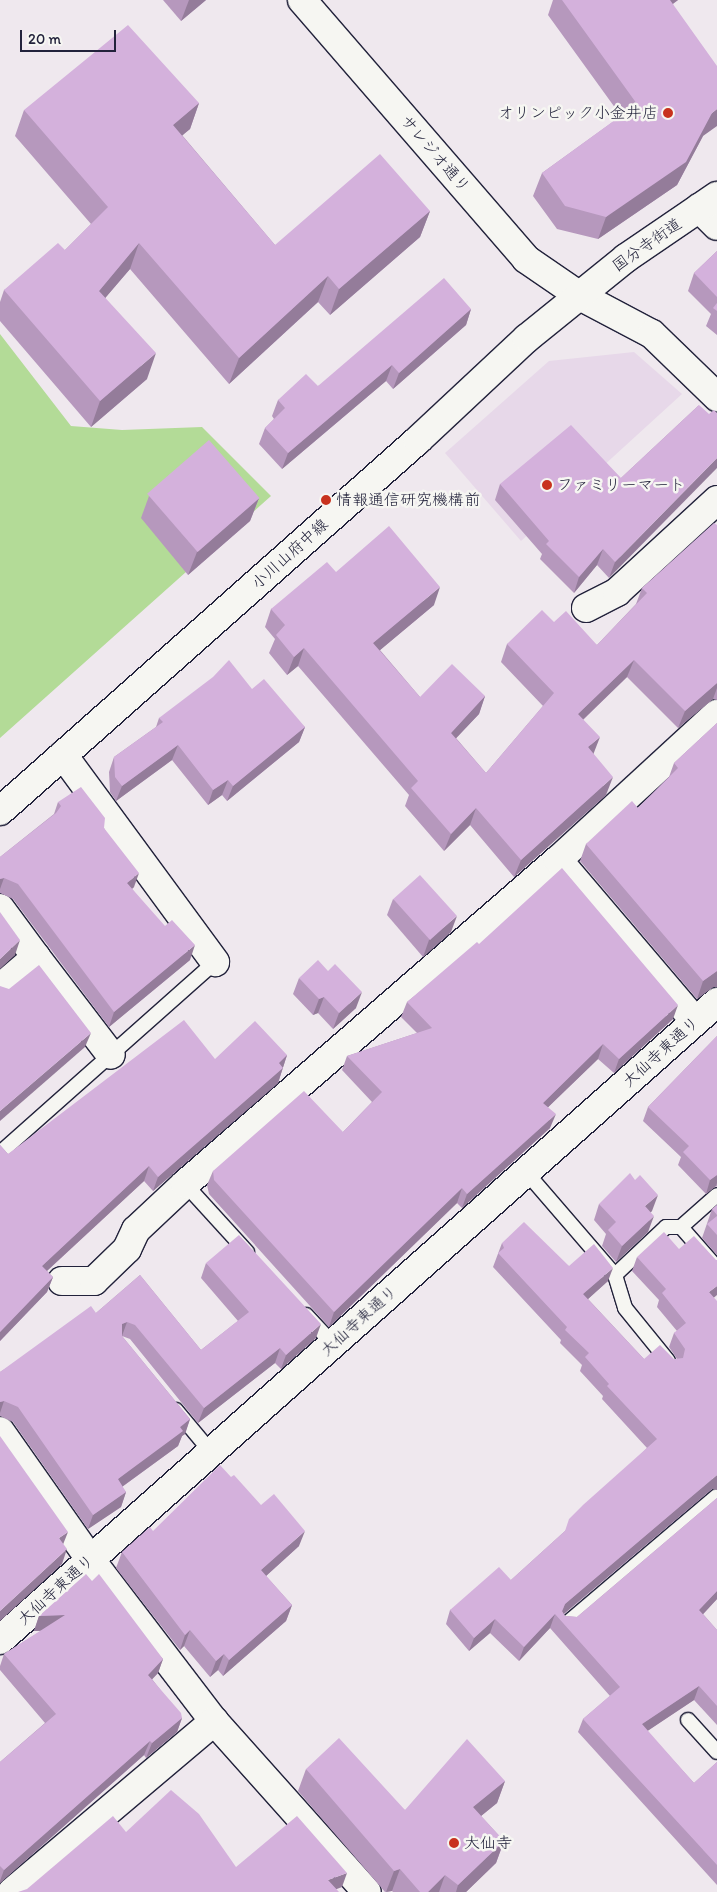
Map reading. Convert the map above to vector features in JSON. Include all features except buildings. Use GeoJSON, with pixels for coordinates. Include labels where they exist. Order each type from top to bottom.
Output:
{"type":"FeatureCollection","features":[{"type":"Feature","properties":{"kind":"street","name":"サレジオ通り"},"geometry":{"type":"LineString","coordinates":[[302,0],[526,259],[580,296],[652,334],[717,397]]}},
{"type":"Feature","properties":{"kind":"street","name":"国分寺街道"},"geometry":{"type":"LineString","coordinates":[[580,296],[626,258],[711,210]]}},
{"type":"Feature","properties":{"kind":"street","name":"小川山府中線"},"geometry":{"type":"LineString","coordinates":[[0,811],[418,440],[527,338],[580,296]]}},
{"type":"Feature","properties":{"kind":"street"},"geometry":{"type":"LineString","coordinates":[[586,608],[617,592],[717,500]]}},
{"type":"Feature","properties":{"kind":"street"},"geometry":{"type":"LineString","coordinates":[[62,1281],[94,1281],[127,1249],[136,1230],[185,1184],[558,860],[717,714]]}},
{"type":"Feature","properties":{"kind":"street"},"geometry":{"type":"LineString","coordinates":[[63,755],[215,962]]}},
{"type":"Feature","properties":{"kind":"street"},"geometry":{"type":"LineString","coordinates":[[558,860],[696,1021]]}},
{"type":"Feature","properties":{"kind":"street"},"geometry":{"type":"LineString","coordinates":[[0,908],[111,1055]]}},
{"type":"Feature","properties":{"kind":"street"},"geometry":{"type":"LineString","coordinates":[[0,988],[36,957]]}},
{"type":"Feature","properties":{"kind":"street","name":"大仙寺東通り"},"geometry":{"type":"LineString","coordinates":[[0,1640],[717,1002]]}},
{"type":"Feature","properties":{"kind":"street"},"geometry":{"type":"LineString","coordinates":[[0,1431],[90,1559],[214,1721],[367,1892]]}},
{"type":"Feature","properties":{"kind":"street"},"geometry":{"type":"LineString","coordinates":[[12,1892],[214,1721]]}},
{"type":"Feature","properties":{"kind":"lane"},"geometry":{"type":"LineString","coordinates":[[0,1153],[215,962]]}},
{"type":"Feature","properties":{"kind":"lane"},"geometry":{"type":"LineString","coordinates":[[526,1172],[615,1275],[625,1308],[672,1365]]}},
{"type":"Feature","properties":{"kind":"lane"},"geometry":{"type":"LineString","coordinates":[[185,1184],[259,1264]]}},
{"type":"Feature","properties":{"kind":"lane"},"geometry":{"type":"LineString","coordinates":[[615,1275],[666,1227],[681,1227],[717,1195]]}},
{"type":"Feature","properties":{"kind":"lane"},"geometry":{"type":"LineString","coordinates":[[681,1227],[717,1268]]}},
{"type":"Feature","properties":{"kind":"lane"},"geometry":{"type":"LineString","coordinates":[[299,1308],[332,1344]]}},
{"type":"Feature","properties":{"kind":"lane"},"geometry":{"type":"LineString","coordinates":[[167,1399],[211,1452]]}},
{"type":"Feature","properties":{"kind":"lane"},"geometry":{"type":"LineString","coordinates":[[566,1624],[717,1496]]}},
{"type":"Feature","properties":{"kind":"lane"},"geometry":{"type":"LineString","coordinates":[[688,1720],[717,1752]]}},
{"type":"Feature","properties":{"kind":"shaded area"},"geometry":{"type":"Polygon","coordinates":[[[634,352],[682,394],[521,541],[445,453],[549,361],[634,352]]]}},
{"type":"Feature","properties":{"kind":"green space"},"geometry":{"type":"Polygon","coordinates":[[[0,334],[71,426],[122,430],[202,427],[271,496],[0,738],[0,334]]]}},
{"type":"Feature","properties":{"kind":"place","name":"オリンピック小金井店"},"geometry":{"type":"Point","coordinates":[668,113]}},
{"type":"Feature","properties":{"kind":"place","name":"ファミリーマート"},"geometry":{"type":"Point","coordinates":[547,485]}},
{"type":"Feature","properties":{"kind":"place","name":"情報通信研究機構前"},"geometry":{"type":"Point","coordinates":[326,500]}},
{"type":"Feature","properties":{"kind":"place","name":"大仙寺"},"geometry":{"type":"Point","coordinates":[454,1843]}}]}
